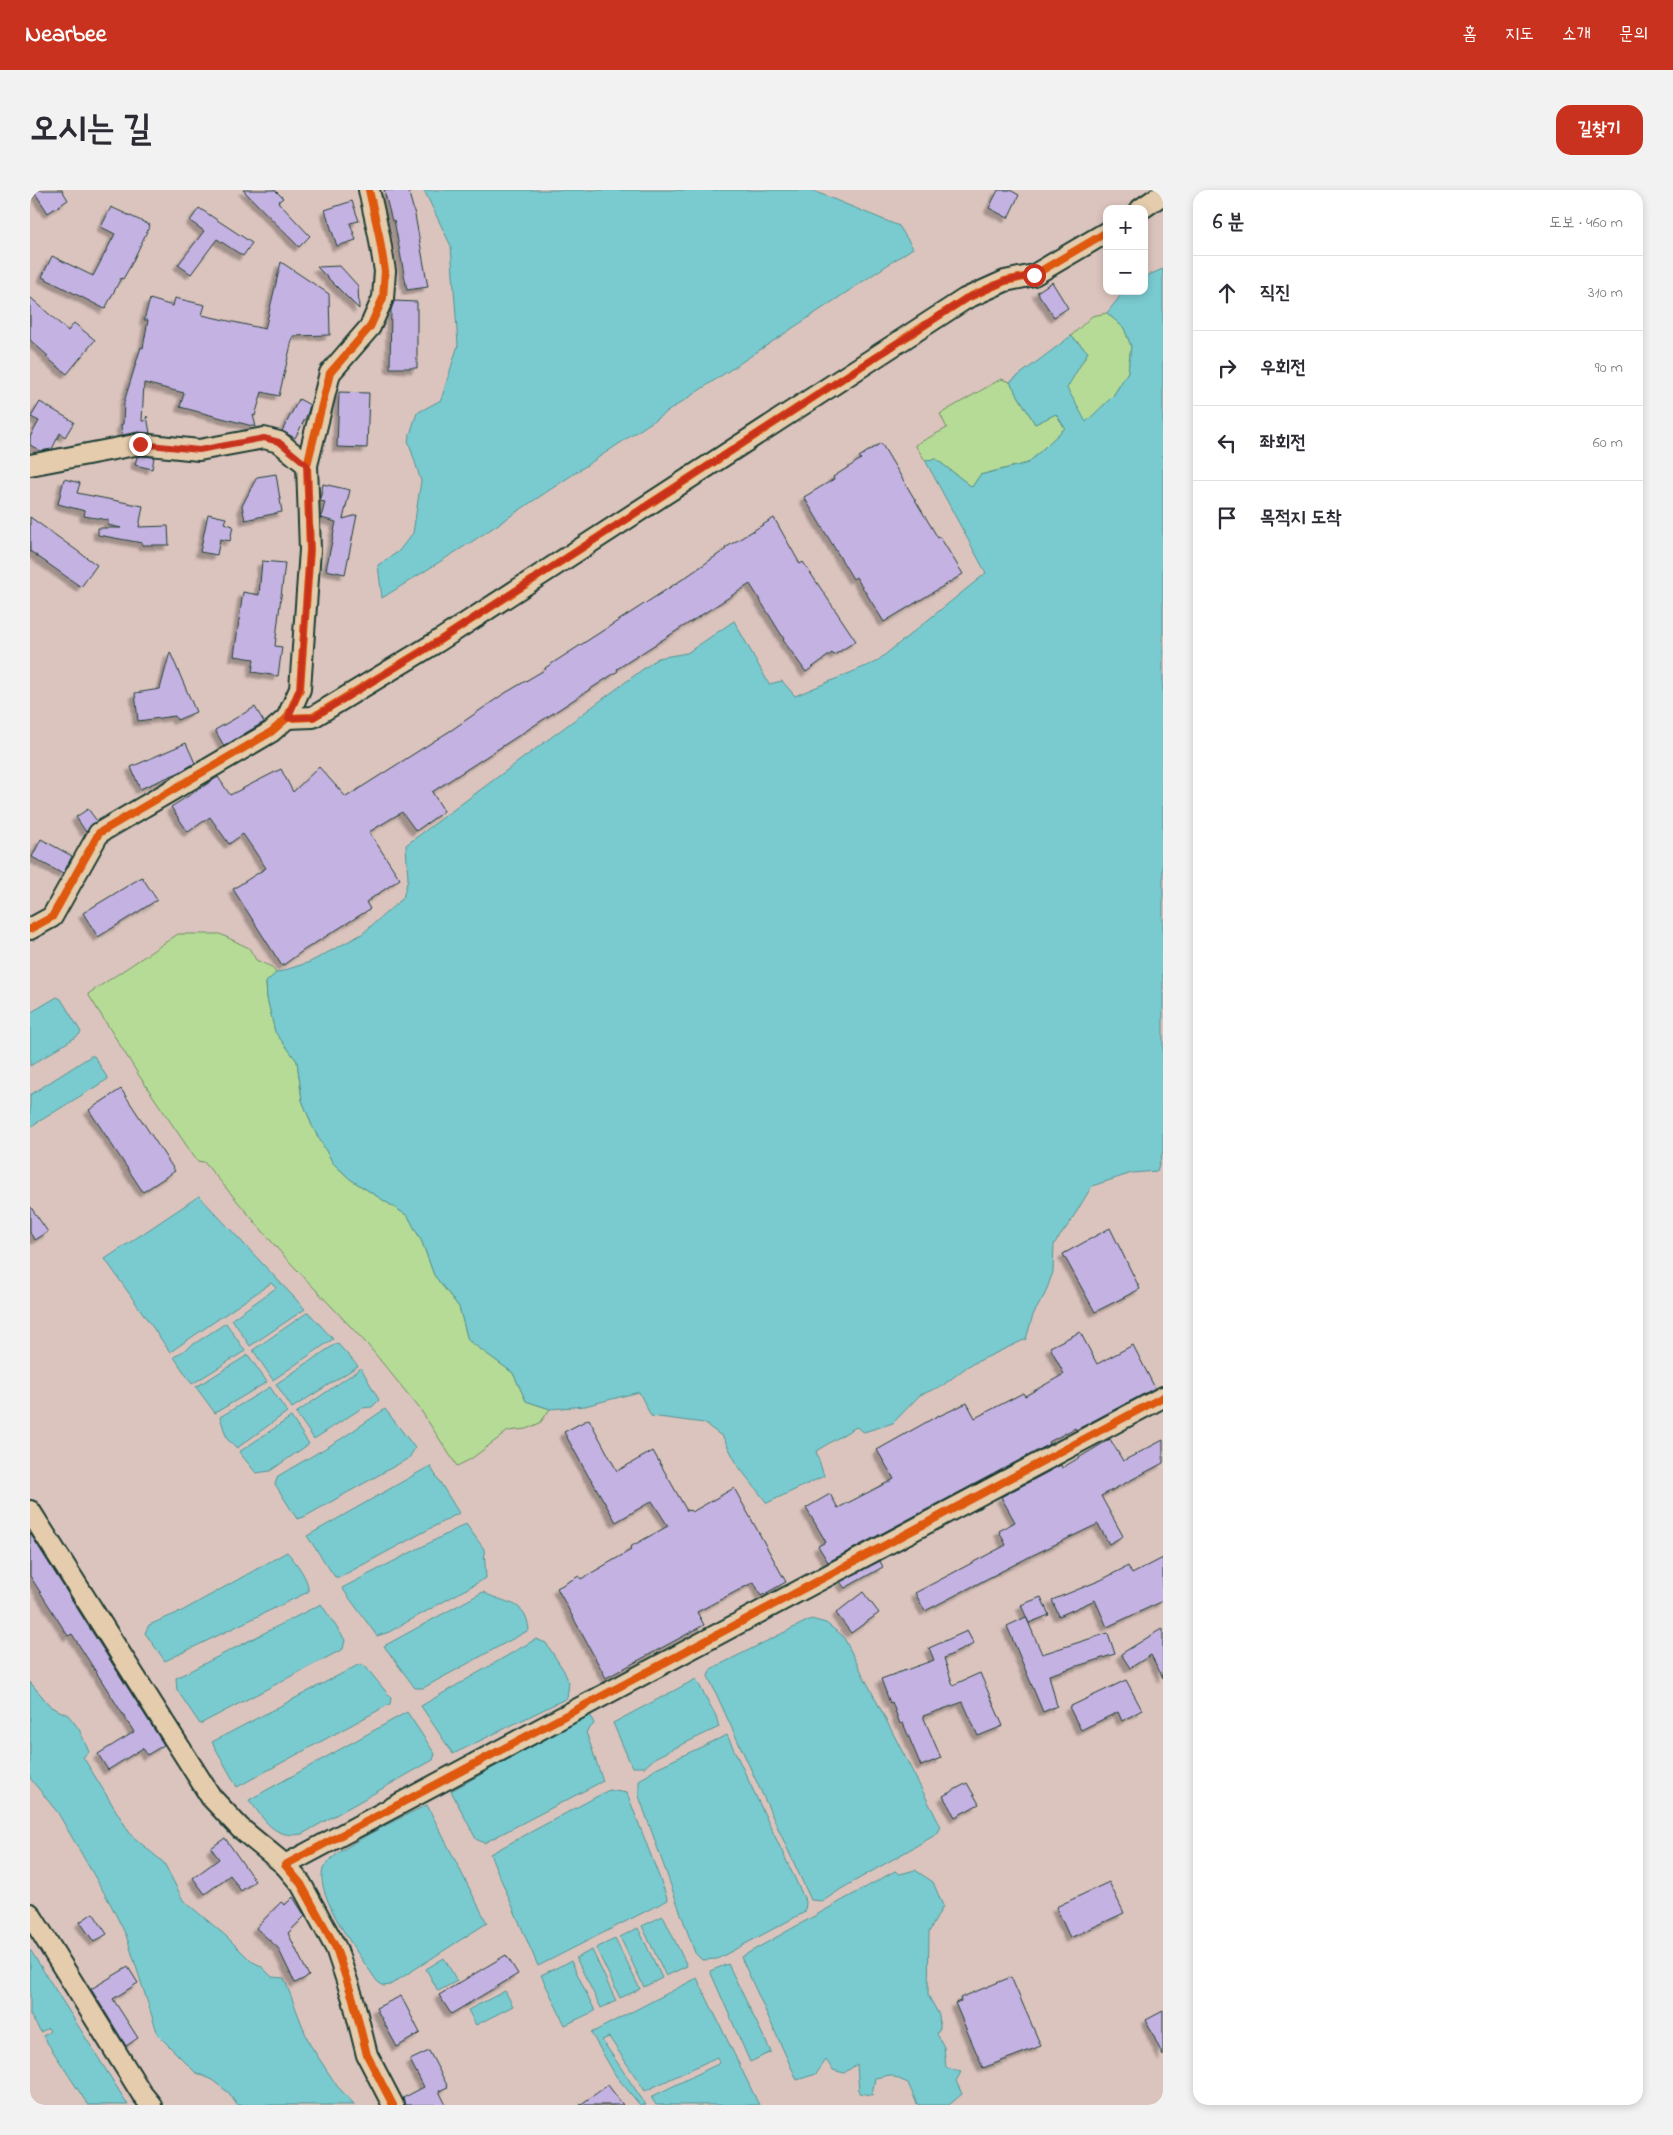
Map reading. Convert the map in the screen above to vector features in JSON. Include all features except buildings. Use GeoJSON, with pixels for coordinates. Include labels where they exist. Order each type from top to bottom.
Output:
{"type":"FeatureCollection","features":[{"type":"Feature","properties":{"kind":"street"},"geometry":{"type":"LineString","coordinates":[[30,929],[52,917],[99,833],[271,732],[288,718],[300,688],[310,550],[307,465],[330,373],[370,327],[383,298],[384,271],[379,235],[369,190]]}},
{"type":"Feature","properties":{"kind":"street"},"geometry":{"type":"LineString","coordinates":[[1147,205],[1163,194]]}},
{"type":"Feature","properties":{"kind":"street"},"geometry":{"type":"LineString","coordinates":[[288,718],[314,717],[437,642],[965,299],[1005,281],[1034,275],[1103,234]]}},
{"type":"Feature","properties":{"kind":"street"},"geometry":{"type":"LineString","coordinates":[[30,465],[140,444],[199,450],[264,438],[279,442],[307,465]]}},
{"type":"Feature","properties":{"kind":"street"},"geometry":{"type":"LineString","coordinates":[[284,1865],[1163,1398]]}},
{"type":"Feature","properties":{"kind":"street"},"geometry":{"type":"LineString","coordinates":[[30,1511],[210,1797],[240,1828],[284,1865],[302,1884],[336,1948],[353,1999],[366,2055],[393,2105]]}},
{"type":"Feature","properties":{"kind":"street"},"geometry":{"type":"LineString","coordinates":[[30,1914],[142,2094],[151,2105]]}},
{"type":"Feature","properties":{"kind":"green space"},"geometry":{"type":"Polygon","coordinates":[[[1107,313],[1124,328],[1131,346],[1128,372],[1113,396],[1086,423],[1066,388],[1088,352],[1071,336],[1092,316],[1107,313]]]}},
{"type":"Feature","properties":{"kind":"green space"},"geometry":{"type":"Polygon","coordinates":[[[1001,379],[1010,382],[1035,424],[1056,414],[1065,428],[1028,463],[980,475],[972,487],[936,459],[925,460],[915,445],[947,428],[940,414],[1001,379]]]}},
{"type":"Feature","properties":{"kind":"green space"},"geometry":{"type":"Polygon","coordinates":[[[178,934],[220,934],[249,948],[256,960],[272,967],[276,973],[266,983],[267,998],[275,1031],[297,1061],[302,1100],[313,1128],[333,1163],[350,1179],[408,1216],[422,1242],[434,1275],[459,1307],[468,1340],[513,1373],[526,1401],[550,1409],[540,1423],[526,1429],[508,1431],[471,1459],[457,1466],[420,1409],[367,1344],[283,1255],[204,1162],[197,1161],[140,1077],[88,994],[178,934]]]}},
{"type":"Feature","properties":{"kind":"water"},"geometry":{"type":"Polygon","coordinates":[[[424,190],[811,190],[899,226],[913,248],[473,541],[382,598],[378,565],[398,552],[413,533],[421,481],[408,440],[417,413],[441,400],[458,345],[451,246],[424,190]]]}},
{"type":"Feature","properties":{"kind":"water"},"geometry":{"type":"Polygon","coordinates":[[[1163,269],[1163,1151],[1157,1171],[1132,1173],[1092,1186],[1069,1224],[1054,1244],[1053,1272],[1045,1294],[1033,1315],[1026,1339],[968,1366],[942,1386],[920,1395],[893,1423],[864,1432],[856,1427],[816,1451],[824,1476],[767,1503],[738,1466],[723,1437],[704,1423],[651,1416],[639,1392],[585,1406],[550,1409],[526,1401],[513,1373],[468,1340],[459,1307],[434,1275],[422,1242],[408,1216],[350,1179],[333,1163],[313,1128],[302,1100],[297,1061],[275,1032],[267,998],[266,982],[276,973],[310,962],[362,934],[403,898],[408,879],[406,845],[658,658],[687,653],[734,621],[769,684],[782,681],[795,696],[876,662],[986,573],[925,460],[936,459],[972,487],[980,475],[1028,463],[1065,428],[1056,414],[1035,424],[1010,382],[1071,336],[1088,352],[1067,388],[1086,422],[1113,396],[1128,372],[1131,346],[1124,328],[1107,313],[1121,295],[1148,295],[1148,275],[1163,269]]]}},
{"type":"Feature","properties":{"kind":"water"},"geometry":{"type":"Polygon","coordinates":[[[57,997],[61,999],[81,1032],[30,1066],[30,1013],[57,997]]]}},
{"type":"Feature","properties":{"kind":"water"},"geometry":{"type":"Polygon","coordinates":[[[91,1056],[94,1056],[108,1079],[30,1127],[30,1095],[91,1056]]]}},
{"type":"Feature","properties":{"kind":"water"},"geometry":{"type":"Polygon","coordinates":[[[199,1196],[305,1309],[250,1346],[232,1319],[276,1288],[271,1283],[170,1352],[105,1259],[199,1196]]]}},
{"type":"Feature","properties":{"kind":"water"},"geometry":{"type":"Polygon","coordinates":[[[308,1312],[333,1339],[273,1380],[253,1350],[308,1312]]]}},
{"type":"Feature","properties":{"kind":"water"},"geometry":{"type":"Polygon","coordinates":[[[226,1323],[245,1351],[192,1384],[174,1357],[226,1323]]]}},
{"type":"Feature","properties":{"kind":"water"},"geometry":{"type":"Polygon","coordinates":[[[337,1343],[358,1366],[292,1408],[276,1384],[337,1343]]]}},
{"type":"Feature","properties":{"kind":"water"},"geometry":{"type":"Polygon","coordinates":[[[248,1355],[267,1382],[215,1413],[196,1387],[248,1355]]]}},
{"type":"Feature","properties":{"kind":"water"},"geometry":{"type":"Polygon","coordinates":[[[361,1368],[379,1400],[372,1407],[362,1408],[314,1439],[296,1413],[361,1368]]]}},
{"type":"Feature","properties":{"kind":"water"},"geometry":{"type":"Polygon","coordinates":[[[270,1387],[287,1412],[237,1448],[227,1439],[220,1417],[270,1387]]]}},
{"type":"Feature","properties":{"kind":"water"},"geometry":{"type":"Polygon","coordinates":[[[385,1409],[415,1448],[409,1458],[304,1517],[297,1519],[275,1484],[278,1476],[341,1439],[385,1409]]]}},
{"type":"Feature","properties":{"kind":"water"},"geometry":{"type":"Polygon","coordinates":[[[291,1417],[309,1444],[270,1471],[256,1473],[239,1452],[291,1417]]]}},
{"type":"Feature","properties":{"kind":"water"},"geometry":{"type":"Polygon","coordinates":[[[430,1466],[459,1513],[340,1577],[335,1577],[307,1536],[430,1466]]]}},
{"type":"Feature","properties":{"kind":"water"},"geometry":{"type":"Polygon","coordinates":[[[466,1524],[484,1549],[486,1578],[389,1632],[377,1636],[342,1588],[466,1524]]]}},
{"type":"Feature","properties":{"kind":"water"},"geometry":{"type":"Polygon","coordinates":[[[287,1552],[304,1576],[308,1592],[165,1661],[145,1633],[149,1625],[182,1611],[287,1552]]]}},
{"type":"Feature","properties":{"kind":"water"},"geometry":{"type":"Polygon","coordinates":[[[483,1592],[514,1604],[519,1608],[524,1613],[529,1630],[423,1688],[415,1688],[384,1646],[483,1592]]]}},
{"type":"Feature","properties":{"kind":"water"},"geometry":{"type":"Polygon","coordinates":[[[321,1604],[345,1640],[343,1649],[200,1724],[177,1690],[176,1678],[321,1604]]]}},
{"type":"Feature","properties":{"kind":"water"},"geometry":{"type":"Polygon","coordinates":[[[811,1619],[826,1623],[843,1636],[941,1827],[937,1834],[823,1901],[811,1900],[708,1676],[711,1669],[811,1619]]]}},
{"type":"Feature","properties":{"kind":"water"},"geometry":{"type":"Polygon","coordinates":[[[536,1639],[546,1643],[564,1671],[569,1683],[567,1698],[453,1754],[421,1706],[536,1639]]]}},
{"type":"Feature","properties":{"kind":"water"},"geometry":{"type":"Polygon","coordinates":[[[360,1664],[365,1666],[391,1698],[390,1704],[237,1787],[212,1742],[360,1664]]]}},
{"type":"Feature","properties":{"kind":"water"},"geometry":{"type":"Polygon","coordinates":[[[696,1679],[716,1716],[719,1727],[656,1757],[645,1767],[632,1767],[613,1723],[696,1679]]]}},
{"type":"Feature","properties":{"kind":"water"},"geometry":{"type":"Polygon","coordinates":[[[30,1682],[51,1707],[68,1715],[79,1729],[89,1752],[83,1757],[131,1835],[164,1863],[183,1900],[226,1936],[251,1961],[261,1966],[272,1977],[284,1978],[309,2043],[337,2086],[355,2105],[237,2105],[229,2093],[212,2080],[195,2072],[158,2035],[126,1935],[110,1903],[58,1813],[30,1778],[30,1682]]]}},
{"type":"Feature","properties":{"kind":"water"},"geometry":{"type":"Polygon","coordinates":[[[407,1712],[435,1754],[433,1760],[302,1834],[292,1835],[277,1831],[265,1821],[249,1800],[407,1712]]]}},
{"type":"Feature","properties":{"kind":"water"},"geometry":{"type":"Polygon","coordinates":[[[590,1714],[594,1724],[586,1732],[603,1781],[484,1843],[476,1839],[451,1791],[590,1714]]]}},
{"type":"Feature","properties":{"kind":"water"},"geometry":{"type":"Polygon","coordinates":[[[727,1735],[806,1902],[805,1912],[717,1959],[702,1960],[695,1953],[639,1796],[639,1780],[654,1769],[727,1735]]]}},
{"type":"Feature","properties":{"kind":"water"},"geometry":{"type":"Polygon","coordinates":[[[609,1790],[627,1793],[668,1900],[538,1966],[490,1854],[609,1790]]]}},
{"type":"Feature","properties":{"kind":"water"},"geometry":{"type":"Polygon","coordinates":[[[427,1805],[487,1923],[390,1985],[383,1986],[377,1981],[361,1958],[332,1911],[322,1881],[323,1869],[339,1852],[427,1805]]]}},
{"type":"Feature","properties":{"kind":"water"},"geometry":{"type":"Polygon","coordinates":[[[915,1870],[933,1882],[943,1906],[929,1932],[928,1995],[939,2015],[940,2028],[937,2034],[944,2047],[946,2068],[961,2072],[956,2081],[962,2094],[949,2105],[920,2105],[917,2104],[908,2083],[890,2075],[875,2078],[872,2095],[859,2093],[857,2064],[844,2073],[833,2070],[826,2060],[816,2074],[797,2080],[741,1957],[895,1871],[900,1874],[915,1870]]]}},
{"type":"Feature","properties":{"kind":"water"},"geometry":{"type":"Polygon","coordinates":[[[663,1916],[687,1966],[666,1976],[642,1926],[663,1916]]]}},
{"type":"Feature","properties":{"kind":"water"},"geometry":{"type":"Polygon","coordinates":[[[638,1928],[662,1978],[644,1987],[620,1937],[638,1928]]]}},
{"type":"Feature","properties":{"kind":"water"},"geometry":{"type":"Polygon","coordinates":[[[615,1939],[640,1989],[620,1998],[596,1948],[615,1939]]]}},
{"type":"Feature","properties":{"kind":"water"},"geometry":{"type":"Polygon","coordinates":[[[592,1950],[616,2001],[601,2008],[576,1958],[592,1950]]]}},
{"type":"Feature","properties":{"kind":"water"},"geometry":{"type":"Polygon","coordinates":[[[30,1951],[128,2105],[88,2105],[43,2036],[50,2031],[48,2028],[41,2032],[30,2015],[30,1951]]]}},
{"type":"Feature","properties":{"kind":"water"},"geometry":{"type":"Polygon","coordinates":[[[444,1958],[457,1981],[438,1991],[426,1969],[444,1958]]]}},
{"type":"Feature","properties":{"kind":"water"},"geometry":{"type":"Polygon","coordinates":[[[571,1961],[595,2011],[565,2025],[541,1975],[571,1961]]]}},
{"type":"Feature","properties":{"kind":"water"},"geometry":{"type":"Polygon","coordinates":[[[728,1964],[771,2052],[750,2062],[710,1971],[728,1964]]]}},
{"type":"Feature","properties":{"kind":"water"},"geometry":{"type":"Polygon","coordinates":[[[697,1978],[759,2105],[656,2105],[651,2097],[720,2063],[717,2057],[645,2091],[609,2037],[602,2040],[646,2105],[640,2105],[616,2076],[591,2033],[697,1978]]]}},
{"type":"Feature","properties":{"kind":"water"},"geometry":{"type":"Polygon","coordinates":[[[505,1991],[513,2006],[476,2025],[468,2010],[505,1991]]]}},
{"type":"Feature","properties":{"kind":"cycle path"},"geometry":{"type":"LineString","coordinates":[[30,929],[52,917],[99,833],[271,732],[287,718],[300,689],[310,550],[307,465],[330,373],[370,327],[383,298],[385,271],[369,190]]}},
{"type":"Feature","properties":{"kind":"cycle path"},"geometry":{"type":"LineString","coordinates":[[287,718],[313,717],[437,642],[965,299],[1005,281],[1034,275],[1103,234]]}},
{"type":"Feature","properties":{"kind":"cycle path"},"geometry":{"type":"LineString","coordinates":[[393,2105],[367,2055],[353,1999],[336,1948],[301,1884],[285,1865],[1163,1397]]}},
{"type":"Feature","properties":{"kind":"route"},"geometry":{"type":"LineString","coordinates":[[140,444],[199,450],[264,438],[279,442],[307,465],[310,550],[300,688],[288,718],[314,717],[437,642],[965,299],[1005,281],[1034,275]]}}]}
